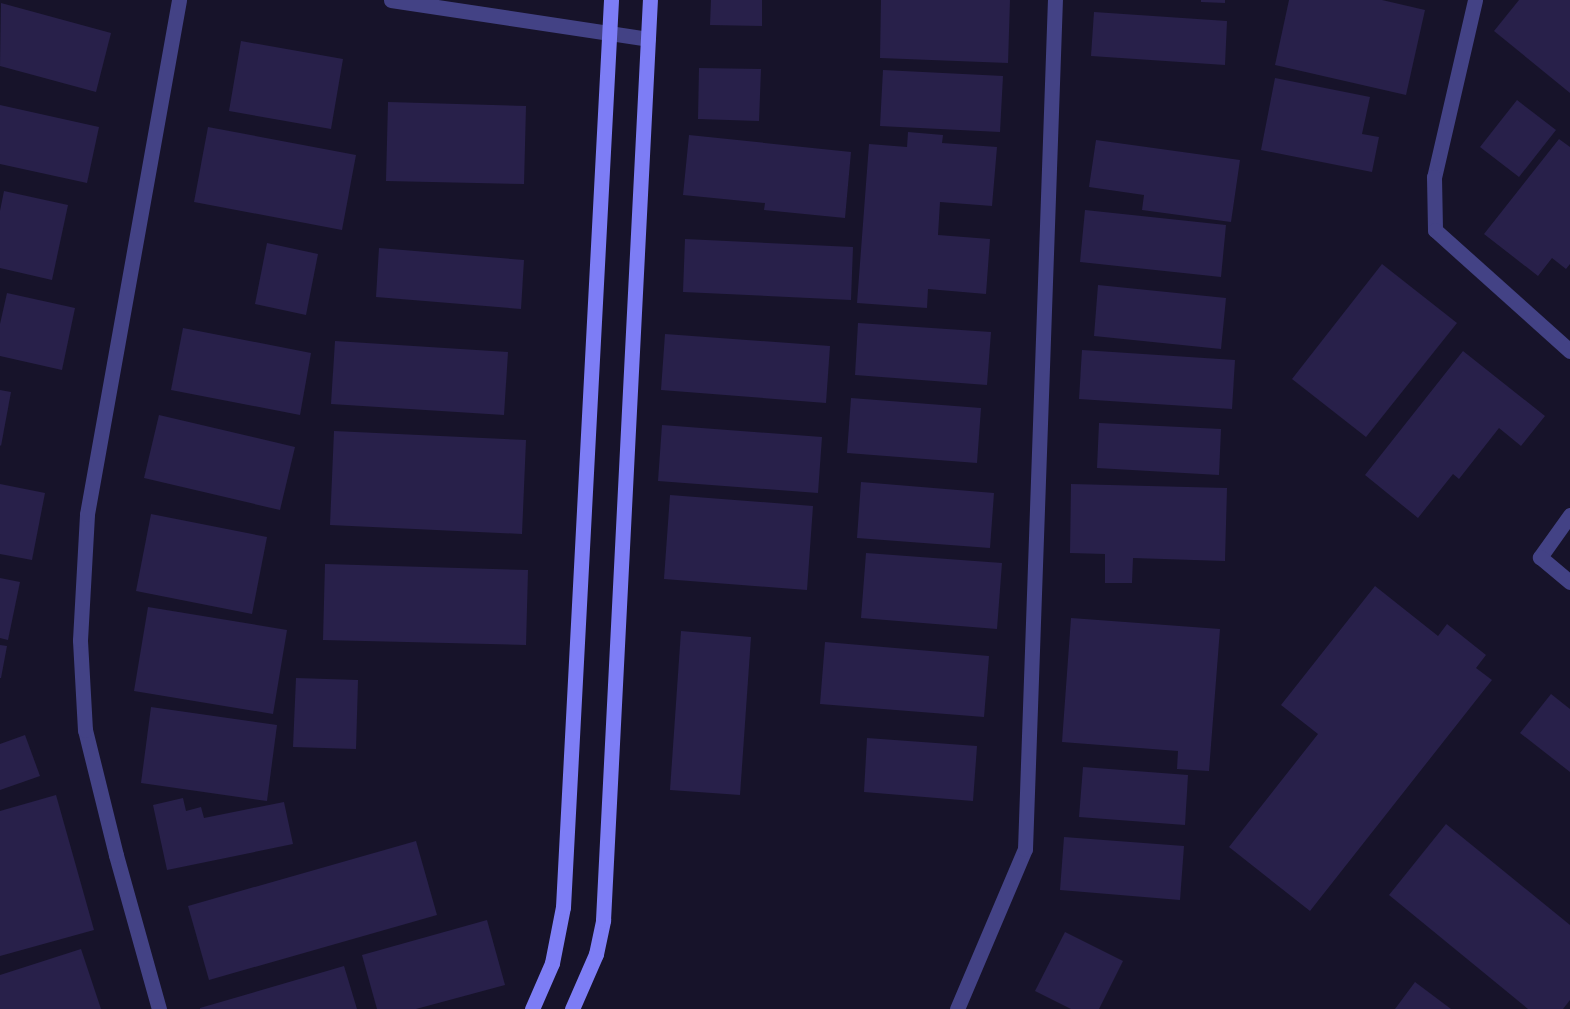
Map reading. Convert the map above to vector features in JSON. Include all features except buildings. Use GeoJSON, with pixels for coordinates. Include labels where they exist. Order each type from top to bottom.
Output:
{"type":"FeatureCollection","features":[{"type":"Feature","properties":{"kind":"street"},"geometry":{"type":"LineString","coordinates":[[159,1009],[116,855],[85,730],[80,639],[87,514],[180,0]]}},
{"type":"Feature","properties":{"kind":"street"},"geometry":{"type":"LineString","coordinates":[[391,0],[648,39]]}},
{"type":"Feature","properties":{"kind":"street"},"geometry":{"type":"LineString","coordinates":[[532,1009],[552,963],[563,907],[610,0]]}},
{"type":"Feature","properties":{"kind":"street"},"geometry":{"type":"LineString","coordinates":[[572,1009],[596,954],[603,921],[650,0]]}},
{"type":"Feature","properties":{"kind":"street"},"geometry":{"type":"LineString","coordinates":[[957,1009],[1024,849],[1055,0]]}},
{"type":"Feature","properties":{"kind":"street"},"geometry":{"type":"LineString","coordinates":[[1475,0],[1434,177],[1435,230],[1570,351]]}},
{"type":"Feature","properties":{"kind":"street"},"geometry":{"type":"LineString","coordinates":[[1570,515],[1540,557],[1570,582]]}}]}
